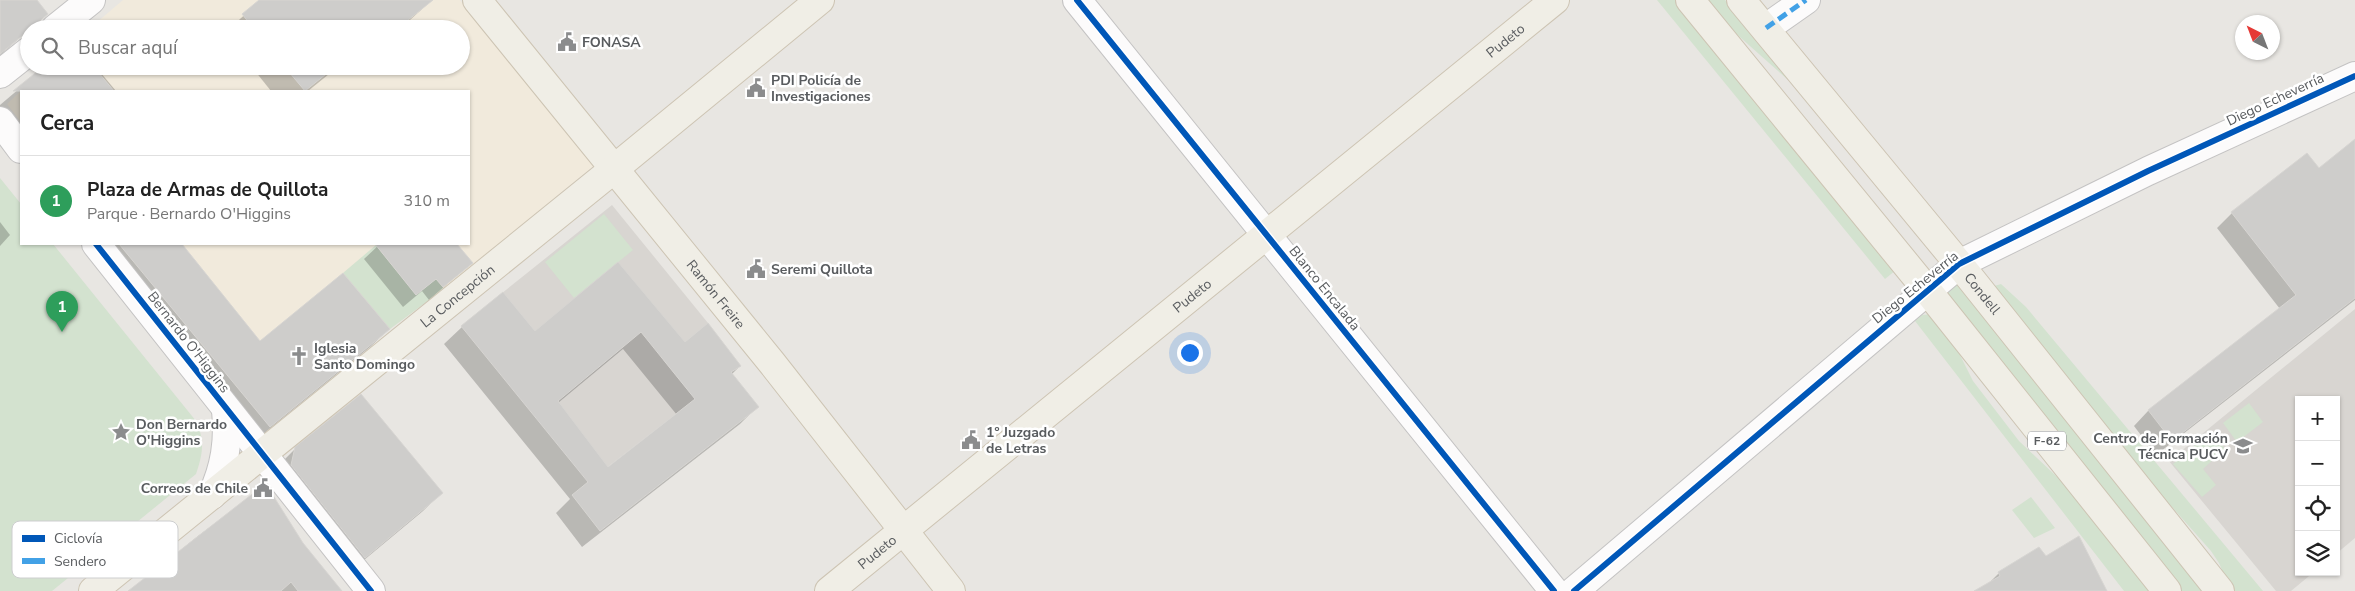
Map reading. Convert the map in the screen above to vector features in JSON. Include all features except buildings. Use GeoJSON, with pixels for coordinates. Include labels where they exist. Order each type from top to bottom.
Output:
{"type":"FeatureCollection","features":[{"type":"Feature","properties":{"kind":"main road","name":"Ramón Freire"},"geometry":{"type":"LineString","coordinates":[[477,0],[772,364],[951,591]]}},
{"type":"Feature","properties":{"kind":"main road","name":"La Concepción"},"geometry":{"type":"LineString","coordinates":[[178,522],[820,0]]}},
{"type":"Feature","properties":{"kind":"main road","name":"Pudeto"},"geometry":{"type":"LineString","coordinates":[[829,591],[1555,0]]}},
{"type":"Feature","properties":{"kind":"main road","name":"F-62"},"geometry":{"type":"LineString","coordinates":[[1690,0],[1927,290],[2167,591]]}},
{"type":"Feature","properties":{"kind":"main road","name":"Condell"},"geometry":{"type":"LineString","coordinates":[[1741,0],[1959,264],[2220,591]]}},
{"type":"Feature","properties":{"kind":"main road","name":"La Concepción"},"geometry":{"type":"LineString","coordinates":[[93,591],[109,578]]}},
{"type":"Feature","properties":{"kind":"street"},"geometry":{"type":"LineString","coordinates":[[66,20],[90,0]]}},
{"type":"Feature","properties":{"kind":"street","name":"Blanco Encalada"},"geometry":{"type":"LineString","coordinates":[[1077,0],[1554,591]]}},
{"type":"Feature","properties":{"kind":"street"},"geometry":{"type":"LineString","coordinates":[[1766,28],[1806,0]]}},
{"type":"Feature","properties":{"kind":"street"},"geometry":{"type":"LineString","coordinates":[[0,74],[20,57]]}},
{"type":"Feature","properties":{"kind":"street","name":"Diego Echeverría"},"geometry":{"type":"LineString","coordinates":[[1574,591],[1959,264],[2148,171],[2355,76]]}},
{"type":"Feature","properties":{"kind":"street"},"geometry":{"type":"LineString","coordinates":[[0,121],[20,149]]}},
{"type":"Feature","properties":{"kind":"street"},"geometry":{"type":"LineString","coordinates":[[0,144],[20,150]]}},
{"type":"Feature","properties":{"kind":"street","name":"Bernardo O'Higgins"},"geometry":{"type":"LineString","coordinates":[[97,245],[226,410],[372,591]]}},
{"type":"Feature","properties":{"kind":"street","name":"Bernardo O'Higgins"},"geometry":{"type":"LineString","coordinates":[[212,495],[226,456],[228,441],[226,410]]}},
{"type":"Feature","properties":{"kind":"shaded area"},"geometry":{"type":"Polygon","coordinates":[[[123,0],[460,0],[596,164],[444,289],[390,329],[270,427],[120,245],[470,245],[470,90],[22,90],[38,75],[470,75],[470,20],[100,20],[123,0]]]}},
{"type":"Feature","properties":{"kind":"shaded area"},"geometry":{"type":"Polygon","coordinates":[[[20,92],[20,121],[7,104],[20,92]]]}},
{"type":"Feature","properties":{"kind":"shaded area"},"geometry":{"type":"Polygon","coordinates":[[[612,205],[708,323],[663,360],[695,399],[588,482],[461,326],[612,205]]]}},
{"type":"Feature","properties":{"kind":"shaded area","name":"Centro de Formación Técnica PUCV"},"geometry":{"type":"Polygon","coordinates":[[[2355,309],[2355,538],[2340,551],[2340,396],[2295,396],[2295,576],[2309,576],[2291,591],[2276,591],[2169,461],[2355,309]]]}},
{"type":"Feature","properties":{"kind":"green space"},"geometry":{"type":"Polygon","coordinates":[[[1657,0],[1677,0],[1896,270],[1885,279],[1657,0]]]}},
{"type":"Feature","properties":{"kind":"green space"},"geometry":{"type":"Polygon","coordinates":[[[1705,0],[1725,0],[1797,88],[1732,30],[1705,0]]]}},
{"type":"Feature","properties":{"kind":"green space"},"geometry":{"type":"Polygon","coordinates":[[[0,178],[20,203],[20,245],[54,245],[196,421],[202,441],[196,474],[138,521],[12,521],[12,578],[68,578],[52,591],[0,591],[0,178]]]}},
{"type":"Feature","properties":{"kind":"green space"},"geometry":{"type":"Polygon","coordinates":[[[604,214],[633,250],[574,298],[545,262],[604,214]]]}},
{"type":"Feature","properties":{"kind":"green space"},"geometry":{"type":"Polygon","coordinates":[[[376,245],[416,295],[436,279],[444,289],[390,329],[343,273],[376,245]]]}},
{"type":"Feature","properties":{"kind":"green space"},"geometry":{"type":"Polygon","coordinates":[[[1947,282],[1961,282],[2207,591],[2182,591],[1945,297],[1947,282]]]}},
{"type":"Feature","properties":{"kind":"green space"},"geometry":{"type":"Polygon","coordinates":[[[2001,284],[2026,307],[2263,591],[2231,591],[2219,563],[2211,551],[2172,507],[2140,478],[1991,287],[2001,284]]]}},
{"type":"Feature","properties":{"kind":"green space"},"geometry":{"type":"Polygon","coordinates":[[[1933,314],[1954,343],[1973,381],[2019,441],[2072,491],[2152,591],[2124,591],[1915,321],[1922,315],[1933,314]]]}},
{"type":"Feature","properties":{"kind":"green space"},"geometry":{"type":"Polygon","coordinates":[[[2249,403],[2263,422],[2237,442],[2223,423],[2249,403]]]}},
{"type":"Feature","properties":{"kind":"green space"},"geometry":{"type":"Polygon","coordinates":[[[2210,432],[2225,449],[2203,469],[2216,485],[2202,497],[2173,464],[2210,432]]]}},
{"type":"Feature","properties":{"kind":"green space"},"geometry":{"type":"Polygon","coordinates":[[[2031,497],[2055,528],[2034,538],[2012,510],[2031,497]]]}},
{"type":"Feature","properties":{"kind":"marked path"},"geometry":{"type":"LineString","coordinates":[[1766,28],[1806,0]]}},
{"type":"Feature","properties":{"kind":"cycle path"},"geometry":{"type":"LineString","coordinates":[[1077,0],[1554,591]]}},
{"type":"Feature","properties":{"kind":"cycle path"},"geometry":{"type":"LineString","coordinates":[[1574,591],[1959,264],[2148,171],[2355,76]]}},
{"type":"Feature","properties":{"kind":"cycle path"},"geometry":{"type":"LineString","coordinates":[[97,245],[371,591]]}},
{"type":"Feature","properties":{"kind":"place","name":"FONASA"},"geometry":{"type":"Point","coordinates":[567,42]}},
{"type":"Feature","properties":{"kind":"place","name":"PDI Policía de Investigaciones"},"geometry":{"type":"Point","coordinates":[756,88]}},
{"type":"Feature","properties":{"kind":"place","name":"Seremi Quillota"},"geometry":{"type":"Point","coordinates":[756,269]}},
{"type":"Feature","properties":{"kind":"place","name":"Plaza de Armas de Quillota"},"geometry":{"type":"Point","coordinates":[62,332]}},
{"type":"Feature","properties":{"kind":"place","name":"Iglesia Santo Domingo"},"geometry":{"type":"Point","coordinates":[299,356]}},
{"type":"Feature","properties":{"kind":"place","name":"Don Bernardo O'Higgins"},"geometry":{"type":"Point","coordinates":[121,432]}},
{"type":"Feature","properties":{"kind":"place","name":"1º Juzgado de Letras"},"geometry":{"type":"Point","coordinates":[971,440]}},
{"type":"Feature","properties":{"kind":"place","name":"Centro de Formación Técnica PUCV"},"geometry":{"type":"Point","coordinates":[2243,446]}},
{"type":"Feature","properties":{"kind":"place","name":"Correos de Chile"},"geometry":{"type":"Point","coordinates":[263,488]}}]}
